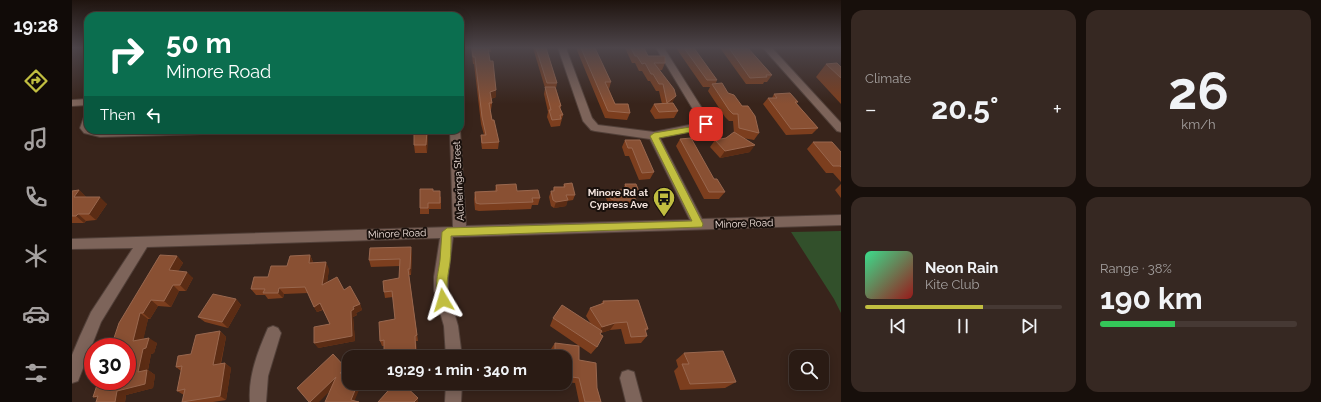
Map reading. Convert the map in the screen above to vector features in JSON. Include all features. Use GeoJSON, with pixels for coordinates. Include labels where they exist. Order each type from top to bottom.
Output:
{"type":"FeatureCollection","features":[{"type":"Feature","properties":{"kind":"street"},"geometry":{"type":"LineString","coordinates":[[569,67],[587,119],[591,125],[604,130],[654,136],[698,128],[706,124],[672,67]]}},
{"type":"Feature","properties":{"kind":"street"},"geometry":{"type":"LineString","coordinates":[[784,67],[841,129]]}},
{"type":"Feature","properties":{"kind":"street"},"geometry":{"type":"LineString","coordinates":[[72,103],[84,102]]}},
{"type":"Feature","properties":{"kind":"street","name":"Alcheringa Street"},"geometry":{"type":"LineString","coordinates":[[453,350],[451,326],[441,291],[441,277],[453,232],[455,134]]}},
{"type":"Feature","properties":{"kind":"street"},"geometry":{"type":"LineString","coordinates":[[654,136],[698,224]]}},
{"type":"Feature","properties":{"kind":"street","name":"Minore Road"},"geometry":{"type":"LineString","coordinates":[[72,244],[841,220]]}},
{"type":"Feature","properties":{"kind":"street"},"geometry":{"type":"LineString","coordinates":[[72,375],[96,316],[126,272],[144,241]]}},
{"type":"Feature","properties":{"kind":"street"},"geometry":{"type":"LineString","coordinates":[[258,402],[257,395],[262,369],[273,333]]}},
{"type":"Feature","properties":{"kind":"street"},"geometry":{"type":"LineString","coordinates":[[628,378],[634,402]]}},
{"type":"Feature","properties":{"kind":"street"},"geometry":{"type":"LineString","coordinates":[[453,402],[454,390]]}},
{"type":"Feature","properties":{"kind":"green space"},"geometry":{"type":"Polygon","coordinates":[[[841,231],[841,313],[834,299],[791,232],[841,231]]]}},
{"type":"Feature","properties":{"kind":"building"},"geometry":{"type":"Polygon","coordinates":[[[476,67],[494,67],[496,90],[490,92],[492,103],[489,103],[492,120],[494,120],[499,142],[482,143],[481,135],[486,135],[482,117],[476,67]]]}},
{"type":"Feature","properties":{"kind":"building"},"geometry":{"type":"Polygon","coordinates":[[[542,67],[552,67],[557,83],[547,83],[542,67]]]}},
{"type":"Feature","properties":{"kind":"building"},"geometry":{"type":"Polygon","coordinates":[[[589,67],[604,67],[611,82],[605,82],[615,104],[628,104],[630,113],[608,111],[589,67]]]}},
{"type":"Feature","properties":{"kind":"building"},"geometry":{"type":"Polygon","coordinates":[[[647,67],[657,67],[674,89],[676,96],[667,103],[663,84],[659,84],[653,74],[651,74],[647,67]]]}},
{"type":"Feature","properties":{"kind":"building"},"geometry":{"type":"Polygon","coordinates":[[[697,67],[707,67],[717,80],[707,80],[697,67]]]}},
{"type":"Feature","properties":{"kind":"building"},"geometry":{"type":"Polygon","coordinates":[[[742,67],[765,67],[772,75],[766,75],[767,77],[750,78],[742,67]]]}},
{"type":"Feature","properties":{"kind":"building"},"geometry":{"type":"Polygon","coordinates":[[[829,67],[841,67],[841,78],[829,67]]]}},
{"type":"Feature","properties":{"kind":"building"},"geometry":{"type":"Polygon","coordinates":[[[722,83],[728,93],[734,95],[742,106],[748,106],[755,116],[759,133],[739,128],[738,114],[733,114],[729,110],[712,84],[722,83]]]}},
{"type":"Feature","properties":{"kind":"building"},"geometry":{"type":"Polygon","coordinates":[[[545,87],[555,87],[561,106],[559,106],[563,115],[560,115],[561,119],[552,120],[545,87]]]}},
{"type":"Feature","properties":{"kind":"building"},"geometry":{"type":"Polygon","coordinates":[[[790,93],[798,102],[795,102],[818,128],[791,129],[768,98],[777,98],[774,94],[790,93]]]}},
{"type":"Feature","properties":{"kind":"building"},"geometry":{"type":"Polygon","coordinates":[[[673,103],[678,111],[659,112],[654,104],[673,103]]]}},
{"type":"Feature","properties":{"kind":"building"},"geometry":{"type":"Polygon","coordinates":[[[734,132],[755,145],[725,151],[715,140],[726,138],[734,132]]]}},
{"type":"Feature","properties":{"kind":"building"},"geometry":{"type":"Polygon","coordinates":[[[414,134],[427,134],[426,145],[414,145],[414,134]]]}},
{"type":"Feature","properties":{"kind":"building"},"geometry":{"type":"Polygon","coordinates":[[[691,138],[714,179],[717,179],[725,192],[709,192],[680,139],[691,138]]]}},
{"type":"Feature","properties":{"kind":"building"},"geometry":{"type":"Polygon","coordinates":[[[625,140],[640,140],[654,172],[642,173],[632,148],[628,148],[625,140]]]}},
{"type":"Feature","properties":{"kind":"building"},"geometry":{"type":"Polygon","coordinates":[[[813,142],[832,142],[841,152],[841,167],[833,166],[813,142]]]}},
{"type":"Feature","properties":{"kind":"building"},"geometry":{"type":"Polygon","coordinates":[[[572,183],[575,195],[566,195],[568,200],[556,202],[553,200],[551,191],[554,191],[554,187],[565,187],[564,184],[572,183]]]}},
{"type":"Feature","properties":{"kind":"building"},"geometry":{"type":"Polygon","coordinates":[[[516,184],[517,191],[538,190],[540,198],[532,198],[533,202],[476,203],[475,192],[497,191],[496,185],[516,184]]]}},
{"type":"Feature","properties":{"kind":"building"},"geometry":{"type":"Polygon","coordinates":[[[625,184],[636,184],[640,194],[632,194],[629,189],[627,189],[625,184]]]}},
{"type":"Feature","properties":{"kind":"building"},"geometry":{"type":"Polygon","coordinates":[[[420,189],[433,189],[433,191],[440,191],[440,203],[428,203],[428,208],[420,208],[420,189]]]}},
{"type":"Feature","properties":{"kind":"building"},"geometry":{"type":"Polygon","coordinates":[[[629,189],[636,200],[611,199],[608,190],[629,189]]]}},
{"type":"Feature","properties":{"kind":"building"},"geometry":{"type":"Polygon","coordinates":[[[79,190],[74,197],[100,197],[89,214],[78,214],[76,216],[72,216],[72,191],[79,190]]]}},
{"type":"Feature","properties":{"kind":"building"},"geometry":{"type":"Polygon","coordinates":[[[411,247],[410,269],[408,269],[417,335],[415,336],[416,350],[384,350],[384,340],[380,341],[379,322],[395,319],[392,291],[384,292],[383,281],[399,278],[400,259],[369,260],[370,248],[411,247]]]}},
{"type":"Feature","properties":{"kind":"building"},"geometry":{"type":"Polygon","coordinates":[[[160,255],[177,256],[169,270],[187,272],[180,285],[173,285],[164,301],[151,300],[143,313],[140,313],[134,338],[114,338],[119,323],[160,255]]]}},
{"type":"Feature","properties":{"kind":"building"},"geometry":{"type":"Polygon","coordinates":[[[310,255],[309,263],[326,262],[322,285],[337,277],[344,290],[350,286],[360,304],[353,307],[354,309],[351,311],[352,336],[314,343],[314,327],[330,324],[320,303],[314,307],[305,287],[279,288],[278,293],[263,293],[265,289],[251,289],[254,277],[268,277],[271,266],[287,266],[290,256],[310,255]]]}},
{"type":"Feature","properties":{"kind":"building"},"geometry":{"type":"Polygon","coordinates":[[[213,294],[236,299],[222,322],[198,317],[213,294]]]}},
{"type":"Feature","properties":{"kind":"building"},"geometry":{"type":"Polygon","coordinates":[[[638,300],[648,329],[645,329],[647,336],[631,337],[627,322],[615,323],[602,327],[590,308],[604,303],[603,301],[638,300]]]}},
{"type":"Feature","properties":{"kind":"building"},"geometry":{"type":"Polygon","coordinates":[[[562,305],[602,331],[600,334],[603,336],[597,347],[553,318],[562,305]]]}},
{"type":"Feature","properties":{"kind":"building"},"geometry":{"type":"Polygon","coordinates":[[[220,331],[213,365],[225,363],[220,396],[182,402],[185,389],[177,391],[182,366],[176,367],[178,356],[191,354],[196,335],[220,331]]]}},
{"type":"Feature","properties":{"kind":"building"},"geometry":{"type":"Polygon","coordinates":[[[149,338],[146,348],[143,349],[138,372],[147,370],[145,384],[136,386],[136,340],[149,338]]]}},
{"type":"Feature","properties":{"kind":"building"},"geometry":{"type":"Polygon","coordinates":[[[555,343],[579,346],[579,360],[596,363],[597,388],[601,402],[585,402],[579,378],[572,377],[572,350],[555,350],[555,343]]]}},
{"type":"Feature","properties":{"kind":"building"},"geometry":{"type":"Polygon","coordinates":[[[723,351],[736,382],[690,384],[682,364],[689,364],[684,353],[723,351]]]}},
{"type":"Feature","properties":{"kind":"building"},"geometry":{"type":"Polygon","coordinates":[[[333,354],[342,364],[342,371],[340,373],[342,374],[342,390],[355,390],[351,400],[359,402],[325,402],[336,377],[310,402],[297,388],[333,354]]]}},
{"type":"Feature","properties":{"kind":"building"},"geometry":{"type":"Polygon","coordinates":[[[95,390],[121,390],[117,391],[115,402],[96,402],[98,396],[93,397],[95,390]]]}},
{"type":"Feature","properties":{"kind":"building"},"geometry":{"type":"Polygon","coordinates":[[[389,390],[409,390],[418,398],[414,402],[378,402],[389,390]]]}},
{"type":"Feature","properties":{"kind":"place","name":"Minore Rd at Cypress Ave"},"geometry":{"type":"Point","coordinates":[664,218]}},
{"type":"Feature","properties":{"kind":"route"},"geometry":{"type":"LineString","coordinates":[[443,300],[441,291],[441,277],[447,232],[698,224],[654,136],[698,128],[706,124]]}}]}
